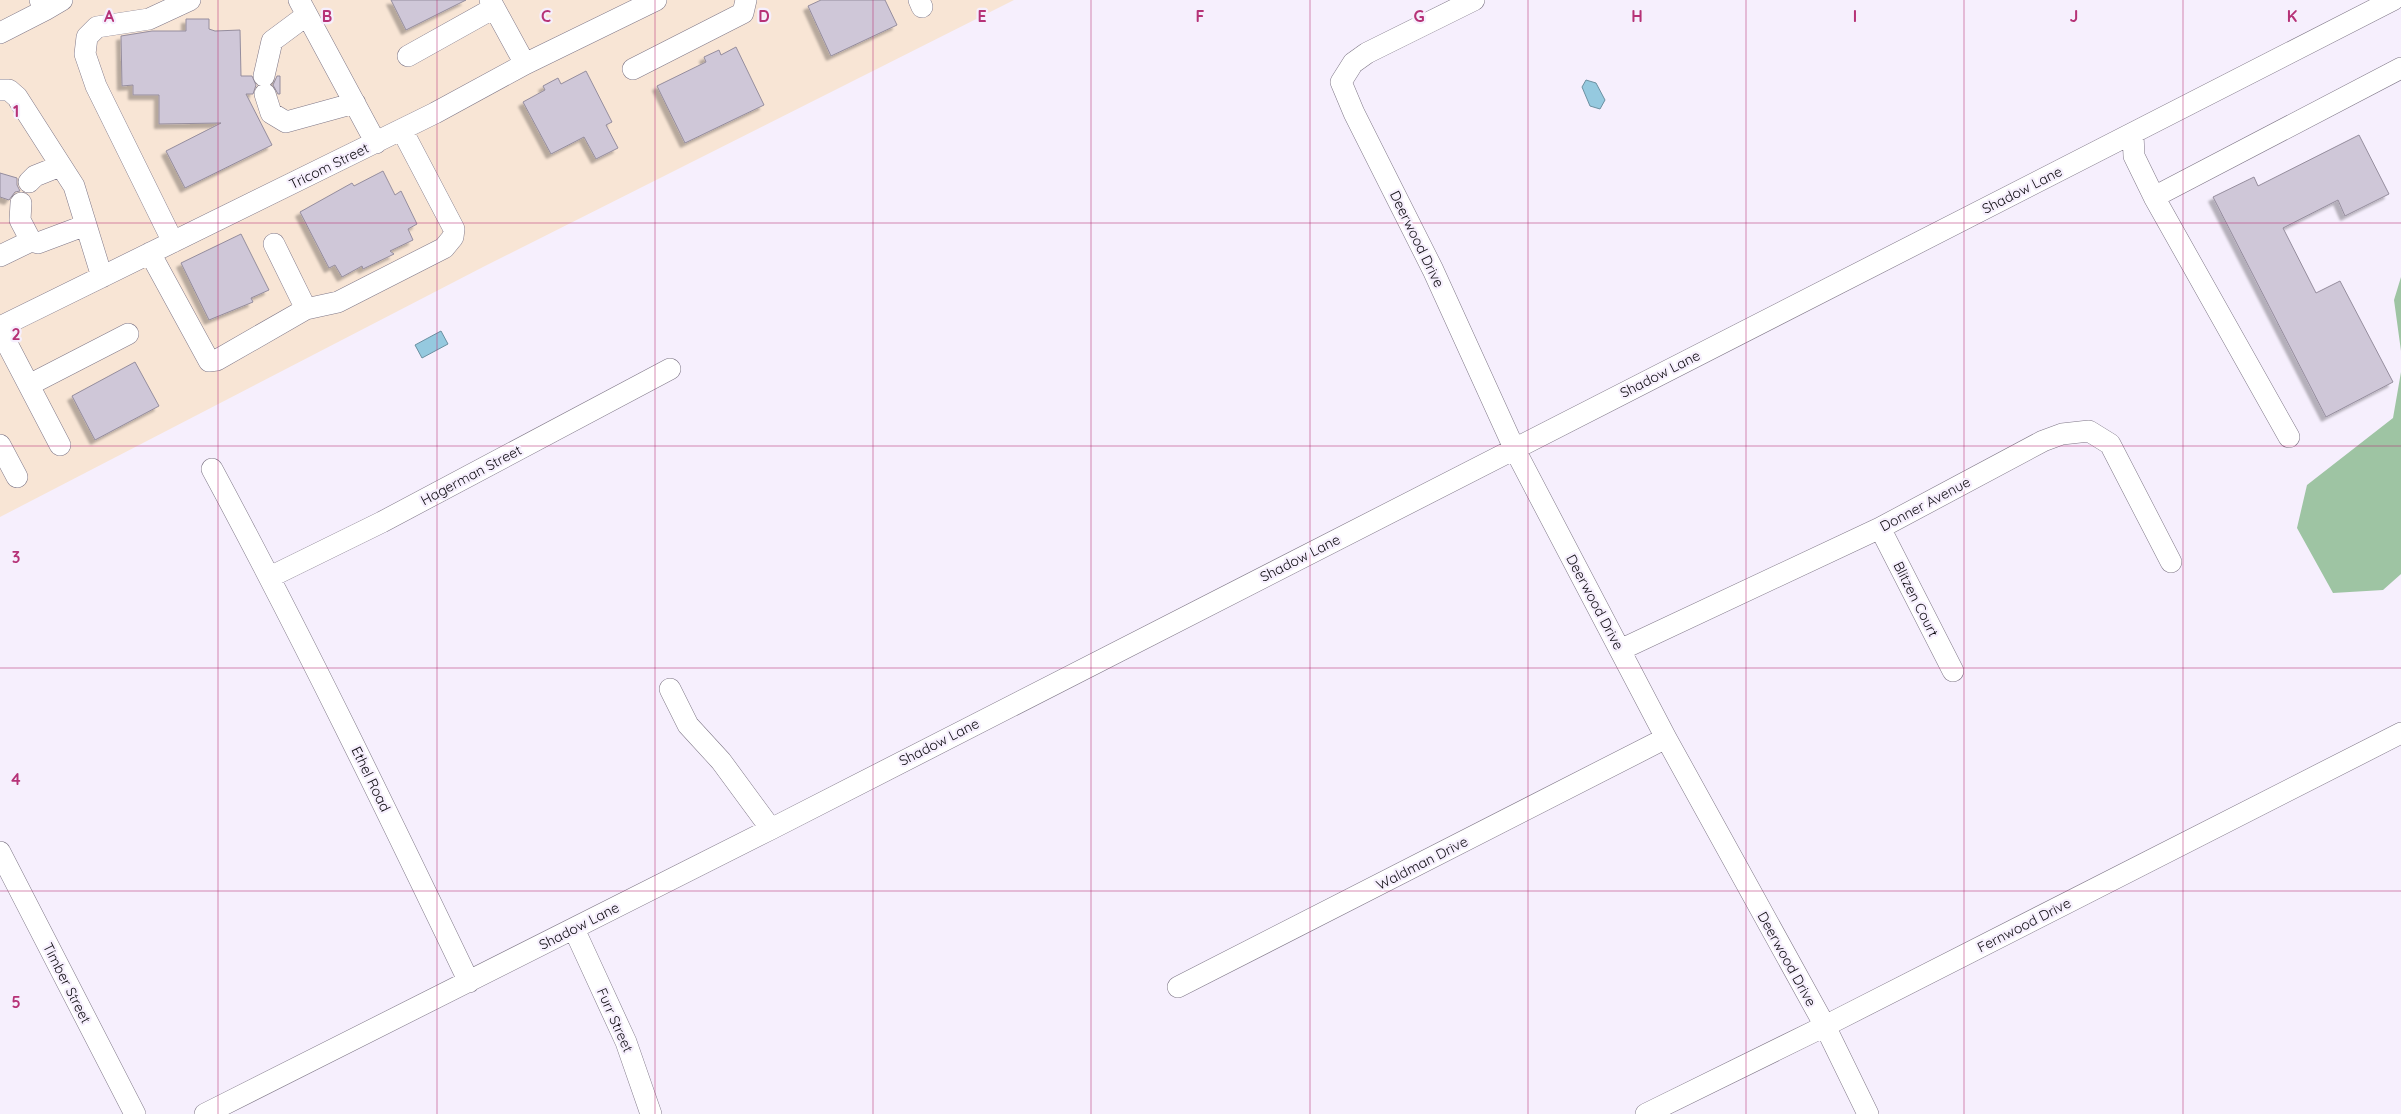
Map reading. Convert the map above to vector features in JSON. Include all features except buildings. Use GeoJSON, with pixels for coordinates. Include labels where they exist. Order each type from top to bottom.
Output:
{"type":"FeatureCollection","features":[{"type":"Feature","properties":{"kind":"street"},"geometry":{"type":"LineString","coordinates":[[173,242],[96,86],[84,54],[87,37],[97,27],[149,19],[190,0]]}},
{"type":"Feature","properties":{"kind":"street"},"geometry":{"type":"LineString","coordinates":[[633,69],[743,13],[746,0]]}},
{"type":"Feature","properties":{"kind":"street","name":"Deerwood Drive"},"geometry":{"type":"LineString","coordinates":[[1474,0],[1367,53],[1353,63],[1341,82],[1354,113],[1433,270],[1514,448],[1666,738],[1824,1026],[1868,1114]]}},
{"type":"Feature","properties":{"kind":"street","name":"Shadow Lane"},"geometry":{"type":"LineString","coordinates":[[205,1114],[771,829],[2394,0]]}},
{"type":"Feature","properties":{"kind":"street","name":"Tricom Street"},"geometry":{"type":"LineString","coordinates":[[0,328],[402,130],[525,64],[650,1]]}},
{"type":"Feature","properties":{"kind":"street"},"geometry":{"type":"LineString","coordinates":[[0,33],[49,3]]}},
{"type":"Feature","properties":{"kind":"street"},"geometry":{"type":"LineString","coordinates":[[408,56],[492,4],[525,64]]}},
{"type":"Feature","properties":{"kind":"street"},"geometry":{"type":"LineString","coordinates":[[355,103],[286,122],[271,113],[264,85],[272,41],[303,7],[355,103],[376,143]]}},
{"type":"Feature","properties":{"kind":"street"},"geometry":{"type":"LineString","coordinates":[[2154,197],[2401,68]]}},
{"type":"Feature","properties":{"kind":"street"},"geometry":{"type":"LineString","coordinates":[[0,90],[9,90],[18,97],[74,186],[102,278]]}},
{"type":"Feature","properties":{"kind":"street"},"geometry":{"type":"LineString","coordinates":[[150,253],[209,361],[217,360],[306,309],[338,302],[444,248],[453,237],[454,229],[402,130]]}},
{"type":"Feature","properties":{"kind":"street"},"geometry":{"type":"LineString","coordinates":[[2133,134],[2134,156],[2154,197],[2290,436]]}},
{"type":"Feature","properties":{"kind":"street"},"geometry":{"type":"LineString","coordinates":[[32,179],[60,166]]}},
{"type":"Feature","properties":{"kind":"street"},"geometry":{"type":"LineString","coordinates":[[21,212],[31,241]]}},
{"type":"Feature","properties":{"kind":"street"},"geometry":{"type":"LineString","coordinates":[[0,256],[31,241],[38,243],[49,240],[86,225]]}},
{"type":"Feature","properties":{"kind":"street"},"geometry":{"type":"LineString","coordinates":[[274,244],[306,309]]}},
{"type":"Feature","properties":{"kind":"street"},"geometry":{"type":"LineString","coordinates":[[0,328],[60,445]]}},
{"type":"Feature","properties":{"kind":"street"},"geometry":{"type":"LineString","coordinates":[[28,384],[128,334]]}},
{"type":"Feature","properties":{"kind":"street","name":"Hagerman Street"},"geometry":{"type":"LineString","coordinates":[[270,577],[382,522],[670,369]]}},
{"type":"Feature","properties":{"kind":"street","name":"Donner Avenue"},"geometry":{"type":"LineString","coordinates":[[1620,650],[1880,528],[2043,441],[2062,434],[2089,432],[2110,444],[2171,562]]}},
{"type":"Feature","properties":{"kind":"street"},"geometry":{"type":"LineString","coordinates":[[0,445],[17,477]]}},
{"type":"Feature","properties":{"kind":"street","name":"Ethel Road"},"geometry":{"type":"LineString","coordinates":[[212,469],[270,577],[380,795],[469,982]]}},
{"type":"Feature","properties":{"kind":"street","name":"Blitzen Court"},"geometry":{"type":"LineString","coordinates":[[1880,528],[1953,671]]}},
{"type":"Feature","properties":{"kind":"street"},"geometry":{"type":"LineString","coordinates":[[670,690],[688,725],[721,761],[771,829]]}},
{"type":"Feature","properties":{"kind":"street","name":"Fernwood Drive"},"geometry":{"type":"LineString","coordinates":[[1646,1114],[1824,1026],[2401,733]]}},
{"type":"Feature","properties":{"kind":"street","name":"Waldman Drive"},"geometry":{"type":"LineString","coordinates":[[1178,987],[1666,738]]}},
{"type":"Feature","properties":{"kind":"street","name":"Timber Street"},"geometry":{"type":"LineString","coordinates":[[0,852],[135,1114]]}},
{"type":"Feature","properties":{"kind":"street","name":"Furr Street"},"geometry":{"type":"LineString","coordinates":[[574,929],[626,1042],[651,1114]]}},
{"type":"Feature","properties":{"kind":"shaded area"},"geometry":{"type":"Polygon","coordinates":[[[0,0],[1014,0],[483,267],[0,517],[0,0]]]}},
{"type":"Feature","properties":{"kind":"green space"},"geometry":{"type":"Polygon","coordinates":[[[2401,277],[2401,351],[2394,300],[2401,277]]]}},
{"type":"Feature","properties":{"kind":"green space"},"geometry":{"type":"Polygon","coordinates":[[[2401,372],[2401,574],[2383,590],[2333,593],[2297,528],[2307,485],[2393,418],[2401,372]]]}},
{"type":"Feature","properties":{"kind":"water"},"geometry":{"type":"Polygon","coordinates":[[[1586,80],[1596,83],[1605,100],[1600,109],[1590,106],[1582,87],[1586,80]]]}},
{"type":"Feature","properties":{"kind":"water"},"geometry":{"type":"Polygon","coordinates":[[[441,331],[448,344],[422,358],[415,345],[441,331]]]}}]}
